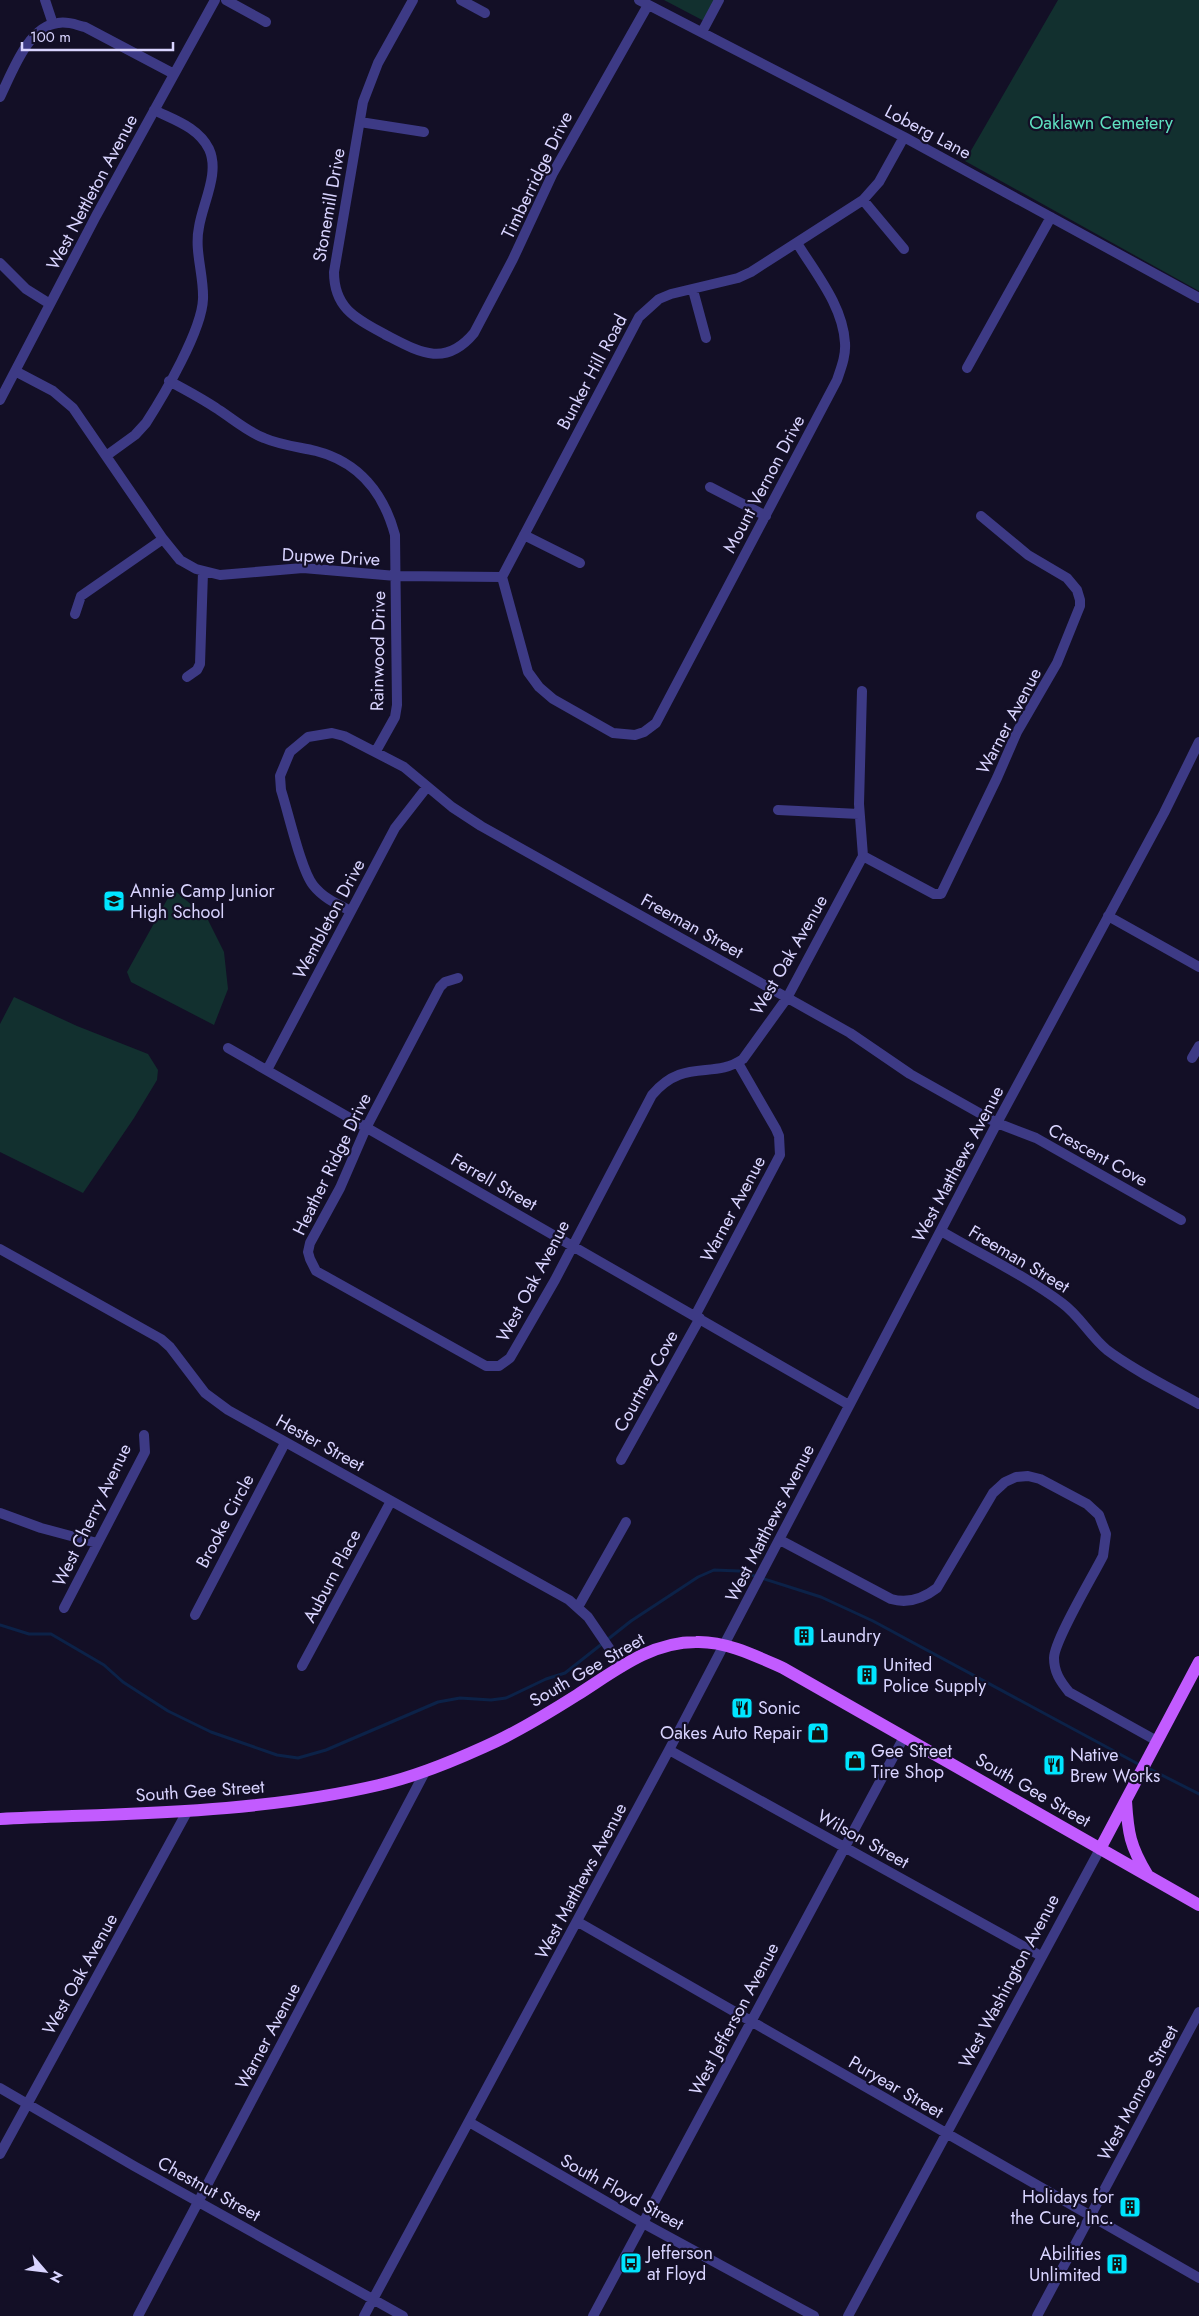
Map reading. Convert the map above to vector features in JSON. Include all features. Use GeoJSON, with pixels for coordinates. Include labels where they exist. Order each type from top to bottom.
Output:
{"type":"FeatureCollection","features":[{"type":"Feature","properties":{"kind":"main road","name":"South Gee Street"},"geometry":{"type":"LineString","coordinates":[[0,1819],[188,1810],[300,1801],[381,1785],[426,1770],[484,1747],[539,1718],[640,1655],[666,1645],[697,1642],[724,1645],[783,1668],[1199,1904]]}},
{"type":"Feature","properties":{"kind":"main road","name":"West Washington Avenue"},"geometry":{"type":"LineString","coordinates":[[1100,1849],[1199,1662]]}},
{"type":"Feature","properties":{"kind":"main road"},"geometry":{"type":"LineString","coordinates":[[1126,1800],[1128,1833],[1135,1854],[1148,1876]]}},
{"type":"Feature","properties":{"kind":"street"},"geometry":{"type":"LineString","coordinates":[[45,0],[53,24]]}},
{"type":"Feature","properties":{"kind":"street","name":"West Nettleton Avenue"},"geometry":{"type":"LineString","coordinates":[[0,400],[154,110],[215,0]]}},
{"type":"Feature","properties":{"kind":"street"},"geometry":{"type":"LineString","coordinates":[[226,0],[266,22]]}},
{"type":"Feature","properties":{"kind":"street","name":"Stonemill Drive"},"geometry":{"type":"LineString","coordinates":[[413,0],[378,62],[363,102],[334,272],[337,292],[344,307],[354,318],[404,345],[426,354],[449,352]]}},
{"type":"Feature","properties":{"kind":"street"},"geometry":{"type":"LineString","coordinates":[[460,0],[485,13]]}},
{"type":"Feature","properties":{"kind":"street"},"geometry":{"type":"LineString","coordinates":[[702,32],[719,0]]}},
{"type":"Feature","properties":{"kind":"street","name":"Loberg Lane"},"geometry":{"type":"LineString","coordinates":[[643,2],[904,137],[1199,298]]}},
{"type":"Feature","properties":{"kind":"street","name":"Timberridge Drive"},"geometry":{"type":"LineString","coordinates":[[449,352],[460,347],[474,333],[513,259],[553,174],[643,2]]}},
{"type":"Feature","properties":{"kind":"street"},"geometry":{"type":"LineString","coordinates":[[0,97],[34,35],[53,24],[71,23],[85,27],[174,74]]}},
{"type":"Feature","properties":{"kind":"street"},"geometry":{"type":"LineString","coordinates":[[106,456],[135,435],[146,423],[201,318],[203,291],[197,237],[213,166],[208,148],[199,134],[191,128],[154,110]]}},
{"type":"Feature","properties":{"kind":"street"},"geometry":{"type":"LineString","coordinates":[[360,122],[424,132]]}},
{"type":"Feature","properties":{"kind":"street","name":"Bunker Hill Road"},"geometry":{"type":"LineString","coordinates":[[502,577],[639,317],[659,299],[738,278],[752,272],[863,200],[879,182],[904,137]]}},
{"type":"Feature","properties":{"kind":"street"},"geometry":{"type":"LineString","coordinates":[[863,200],[904,249]]}},
{"type":"Feature","properties":{"kind":"street"},"geometry":{"type":"LineString","coordinates":[[968,368],[1051,217]]}},
{"type":"Feature","properties":{"kind":"street","name":"Mount Vernon Drive"},"geometry":{"type":"LineString","coordinates":[[502,577],[528,672],[539,687],[552,700],[613,733],[628,736],[651,728],[660,717],[837,380],[845,349],[842,320],[836,306],[798,243]]}},
{"type":"Feature","properties":{"kind":"street"},"geometry":{"type":"LineString","coordinates":[[0,263],[26,289],[50,304]]}},
{"type":"Feature","properties":{"kind":"street"},"geometry":{"type":"LineString","coordinates":[[693,290],[706,338]]}},
{"type":"Feature","properties":{"kind":"street","name":"Dupwe Drive"},"geometry":{"type":"LineString","coordinates":[[15,371],[53,392],[73,408],[163,539],[180,560],[203,572],[220,575],[303,568],[396,576],[502,577]]}},
{"type":"Feature","properties":{"kind":"street","name":"Rainwood Drive"},"geometry":{"type":"LineString","coordinates":[[169,381],[200,397],[264,438],[327,454],[347,464],[373,487],[390,514],[395,535],[397,704],[394,718],[376,751]]}},
{"type":"Feature","properties":{"kind":"street"},"geometry":{"type":"LineString","coordinates":[[710,487],[766,516]]}},
{"type":"Feature","properties":{"kind":"street","name":"Warner Avenue"},"geometry":{"type":"LineString","coordinates":[[863,856],[934,894],[941,894],[1017,732],[1057,663],[1080,606],[1078,592],[1067,578],[1028,555],[981,516]]}},
{"type":"Feature","properties":{"kind":"street"},"geometry":{"type":"LineString","coordinates":[[524,535],[580,564]]}},
{"type":"Feature","properties":{"kind":"street"},"geometry":{"type":"LineString","coordinates":[[76,614],[81,596],[163,539]]}},
{"type":"Feature","properties":{"kind":"street"},"geometry":{"type":"LineString","coordinates":[[187,677],[198,670],[200,664],[203,572]]}},
{"type":"Feature","properties":{"kind":"street"},"geometry":{"type":"LineString","coordinates":[[862,691],[859,814],[863,856]]}},
{"type":"Feature","properties":{"kind":"street","name":"Freeman Street"},"geometry":{"type":"LineString","coordinates":[[351,911],[325,897],[312,885],[305,872],[281,790],[280,776],[290,752],[308,736],[332,733],[344,736],[376,751],[404,767],[452,807],[481,826],[850,1033],[910,1074],[997,1123]]}},
{"type":"Feature","properties":{"kind":"street","name":"West Matthews Avenue"},"geometry":{"type":"LineString","coordinates":[[364,2316],[578,1922],[997,1123],[1162,816],[1199,742]]}},
{"type":"Feature","properties":{"kind":"street","name":"Wembleton Drive"},"geometry":{"type":"LineString","coordinates":[[267,1070],[396,828],[427,787]]}},
{"type":"Feature","properties":{"kind":"street"},"geometry":{"type":"LineString","coordinates":[[778,810],[859,814]]}},
{"type":"Feature","properties":{"kind":"street","name":"West Oak Avenue"},"geometry":{"type":"LineString","coordinates":[[498,1366],[510,1358],[555,1280],[571,1245],[644,1109],[659,1086],[673,1076],[685,1072],[728,1067],[743,1059],[787,998],[863,856]]}},
{"type":"Feature","properties":{"kind":"street"},"geometry":{"type":"LineString","coordinates":[[1108,916],[1199,967]]}},
{"type":"Feature","properties":{"kind":"street","name":"Heather Ridge Drive"},"geometry":{"type":"LineString","coordinates":[[458,978],[445,982],[440,987],[366,1128],[340,1188],[310,1243],[308,1252],[314,1268],[486,1366],[498,1366]]}},
{"type":"Feature","properties":{"kind":"street"},"geometry":{"type":"LineString","coordinates":[[1192,1058],[1199,1046]]}},
{"type":"Feature","properties":{"kind":"street","name":"Ferrell Street"},"geometry":{"type":"LineString","coordinates":[[228,1048],[849,1405]]}},
{"type":"Feature","properties":{"kind":"street","name":"Warner Avenue"},"geometry":{"type":"LineString","coordinates":[[698,1317],[780,1155],[779,1136],[776,1129],[738,1063]]}},
{"type":"Feature","properties":{"kind":"street","name":"Crescent Cove"},"geometry":{"type":"LineString","coordinates":[[997,1123],[1036,1138],[1182,1220]]}},
{"type":"Feature","properties":{"kind":"street","name":"Freeman Street"},"geometry":{"type":"LineString","coordinates":[[941,1231],[1046,1291],[1072,1311],[1096,1341],[1108,1350],[1146,1376],[1199,1404]]}},
{"type":"Feature","properties":{"kind":"street","name":"Hester Street"},"geometry":{"type":"LineString","coordinates":[[0,1249],[161,1339],[170,1347],[205,1393],[228,1410],[564,1597],[578,1607],[595,1626],[622,1667]]}},
{"type":"Feature","properties":{"kind":"street","name":"Courtney Cove"},"geometry":{"type":"LineString","coordinates":[[621,1460],[698,1317]]}},
{"type":"Feature","properties":{"kind":"street","name":"West Cherry Avenue"},"geometry":{"type":"LineString","coordinates":[[64,1608],[145,1452],[144,1435]]}},
{"type":"Feature","properties":{"kind":"street","name":"Brooke Circle"},"geometry":{"type":"LineString","coordinates":[[194,1615],[285,1442]]}},
{"type":"Feature","properties":{"kind":"street"},"geometry":{"type":"LineString","coordinates":[[780,1540],[892,1599],[908,1601],[927,1596],[944,1580],[993,1493],[1005,1482],[1016,1477],[1028,1476],[1040,1479],[1087,1504],[1099,1515],[1106,1534],[1106,1545],[1103,1556],[1056,1647],[1054,1656],[1058,1677],[1069,1692],[1076,1697],[1155,1745]]}},
{"type":"Feature","properties":{"kind":"street","name":"Auburn Place"},"geometry":{"type":"LineString","coordinates":[[302,1666],[390,1501]]}},
{"type":"Feature","properties":{"kind":"street"},"geometry":{"type":"LineString","coordinates":[[0,1513],[40,1528],[98,1543]]}},
{"type":"Feature","properties":{"kind":"street"},"geometry":{"type":"LineString","coordinates":[[578,1607],[626,1522]]}},
{"type":"Feature","properties":{"kind":"street","name":"West Jefferson Avenue"},"geometry":{"type":"LineString","coordinates":[[593,2316],[904,1737]]}},
{"type":"Feature","properties":{"kind":"street","name":"Wilson Street"},"geometry":{"type":"LineString","coordinates":[[669,1750],[1042,1956]]}},
{"type":"Feature","properties":{"kind":"street","name":"Warner Avenue"},"geometry":{"type":"LineString","coordinates":[[138,2316],[200,2202],[426,1770]]}},
{"type":"Feature","properties":{"kind":"street","name":"West Oak Avenue"},"geometry":{"type":"LineString","coordinates":[[0,2154],[188,1810]]}},
{"type":"Feature","properties":{"kind":"street","name":"West Washington Avenue"},"geometry":{"type":"LineString","coordinates":[[848,2316],[1100,1849]]}},
{"type":"Feature","properties":{"kind":"street","name":"Puryear Street"},"geometry":{"type":"LineString","coordinates":[[578,1922],[1199,2278]]}},
{"type":"Feature","properties":{"kind":"street","name":"West Monroe Street"},"geometry":{"type":"LineString","coordinates":[[1037,2316],[1092,2216],[1199,2012]]}},
{"type":"Feature","properties":{"kind":"street","name":"Chestnut Street"},"geometry":{"type":"LineString","coordinates":[[0,2088],[403,2316]]}},
{"type":"Feature","properties":{"kind":"street","name":"South Floyd Street"},"geometry":{"type":"LineString","coordinates":[[468,2122],[643,2223],[814,2316]]}},
{"type":"Feature","properties":{"kind":"green space"},"geometry":{"type":"Polygon","coordinates":[[[664,0],[715,0],[704,21],[664,0]]]}},
{"type":"Feature","properties":{"kind":"green space","name":"Oaklawn Cemetery"},"geometry":{"type":"Polygon","coordinates":[[[1058,0],[1199,0],[1199,291],[965,161],[1058,0]]]}},
{"type":"Feature","properties":{"kind":"green space"},"geometry":{"type":"Polygon","coordinates":[[[173,889],[207,918],[224,952],[228,989],[214,1025],[131,982],[127,972],[173,889]]]}},
{"type":"Feature","properties":{"kind":"green space"},"geometry":{"type":"Polygon","coordinates":[[[14,997],[77,1026],[148,1054],[158,1070],[157,1080],[134,1118],[83,1193],[0,1152],[0,1024],[14,997]]]}},
{"type":"Feature","properties":{"kind":"waterway"},"geometry":{"type":"LineString","coordinates":[[0,1625],[29,1634],[51,1634],[104,1665],[123,1682],[168,1711],[211,1732],[277,1755],[298,1758],[326,1750],[438,1702],[460,1698],[491,1700],[506,1698],[546,1679],[565,1673],[631,1621],[698,1577],[714,1570],[739,1571],[821,1597],[873,1621],[1140,1765]]}},
{"type":"Feature","properties":{"kind":"waterway"},"geometry":{"type":"LineString","coordinates":[[1146,1767],[1199,1794]]}},
{"type":"Feature","properties":{"kind":"place","name":"Annie Camp Junior High School"},"geometry":{"type":"Point","coordinates":[114,901]}},
{"type":"Feature","properties":{"kind":"place","name":"Laundry"},"geometry":{"type":"Point","coordinates":[804,1636]}},
{"type":"Feature","properties":{"kind":"place","name":"United Police Supply"},"geometry":{"type":"Point","coordinates":[867,1675]}},
{"type":"Feature","properties":{"kind":"place","name":"Sonic"},"geometry":{"type":"Point","coordinates":[742,1708]}},
{"type":"Feature","properties":{"kind":"place","name":"Oakes Auto Repair"},"geometry":{"type":"Point","coordinates":[818,1733]}},
{"type":"Feature","properties":{"kind":"place","name":"Gee Street Tire Shop"},"geometry":{"type":"Point","coordinates":[855,1761]}},
{"type":"Feature","properties":{"kind":"place","name":"Native Brew Works"},"geometry":{"type":"Point","coordinates":[1054,1765]}},
{"type":"Feature","properties":{"kind":"place","name":"Holidays for the Cure, Inc."},"geometry":{"type":"Point","coordinates":[1130,2207]}},
{"type":"Feature","properties":{"kind":"place","name":"Jefferson at Floyd"},"geometry":{"type":"Point","coordinates":[631,2263]}},
{"type":"Feature","properties":{"kind":"place","name":"Abilities Unlimited"},"geometry":{"type":"Point","coordinates":[1117,2264]}}]}
